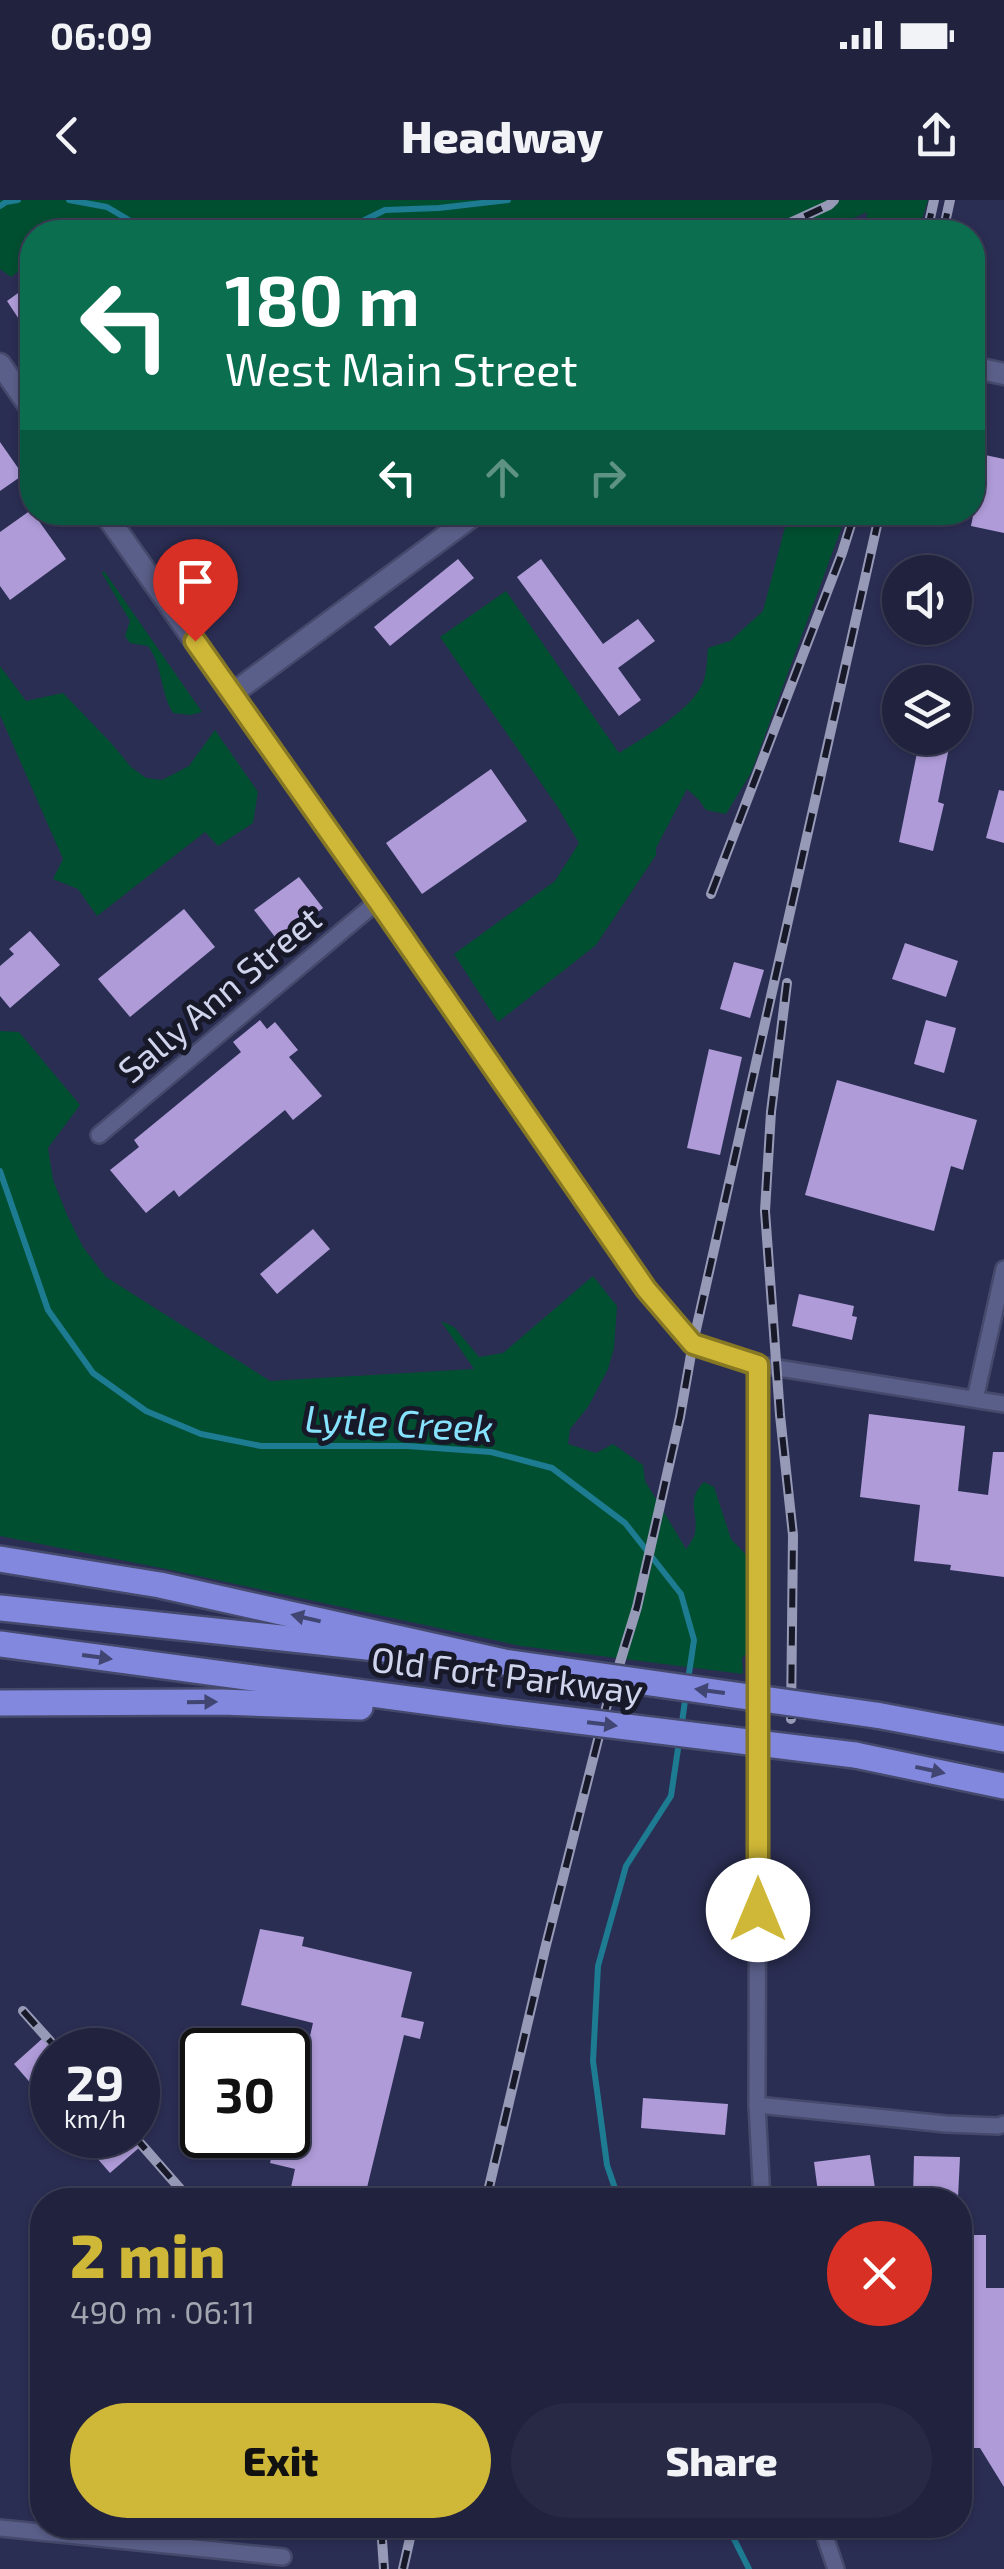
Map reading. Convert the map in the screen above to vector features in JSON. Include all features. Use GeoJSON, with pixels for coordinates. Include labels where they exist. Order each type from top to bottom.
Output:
{"type":"FeatureCollection","features":[{"type":"Feature","properties":{"kind":"main road"},"geometry":{"type":"LineString","coordinates":[[0,1559],[160,1585],[504,1662]]}},
{"type":"Feature","properties":{"kind":"main road","name":"Old Fort Parkway"},"geometry":{"type":"LineString","coordinates":[[0,1608],[504,1662],[876,1715],[1004,1739]]}},
{"type":"Feature","properties":{"kind":"main road","name":"Old Fort Parkway"},"geometry":{"type":"LineString","coordinates":[[0,1644],[855,1755],[1004,1786]]}},
{"type":"Feature","properties":{"kind":"main road"},"geometry":{"type":"LineString","coordinates":[[0,1704],[220,1702],[505,1712]]}},
{"type":"Feature","properties":{"kind":"street"},"geometry":{"type":"LineString","coordinates":[[0,364],[20,393]]}},
{"type":"Feature","properties":{"kind":"street"},"geometry":{"type":"LineString","coordinates":[[113,525],[646,1289],[693,1344],[758,1365],[1004,1404]]}},
{"type":"Feature","properties":{"kind":"street"},"geometry":{"type":"LineString","coordinates":[[232,694],[460,525]]}},
{"type":"Feature","properties":{"kind":"street","name":"Sally Ann Street"},"geometry":{"type":"LineString","coordinates":[[100,1135],[378,901]]}},
{"type":"Feature","properties":{"kind":"street"},"geometry":{"type":"LineString","coordinates":[[976,1398],[1004,1270]]}},
{"type":"Feature","properties":{"kind":"street"},"geometry":{"type":"LineString","coordinates":[[758,1365],[757,2106],[761,2188]]}},
{"type":"Feature","properties":{"kind":"street"},"geometry":{"type":"LineString","coordinates":[[757,2106],[946,2124],[1001,2125]]}},
{"type":"Feature","properties":{"kind":"street"},"geometry":{"type":"LineString","coordinates":[[0,2528],[30,2531]]}},
{"type":"Feature","properties":{"kind":"street"},"geometry":{"type":"LineString","coordinates":[[94,2538],[283,2558]]}},
{"type":"Feature","properties":{"kind":"street"},"geometry":{"type":"LineString","coordinates":[[825,2538],[836,2569]]}},
{"type":"Feature","properties":{"kind":"green space"},"geometry":{"type":"Polygon","coordinates":[[[0,200],[928,200],[922,220],[866,220],[867,212],[849,220],[20,220],[20,270],[11,277],[0,269],[0,200]]]}},
{"type":"Feature","properties":{"kind":"green space"},"geometry":{"type":"Polygon","coordinates":[[[786,525],[843,525],[751,773],[726,814],[706,810],[687,789],[656,855],[596,945],[498,1022],[454,954],[555,881],[579,843],[440,637],[506,591],[619,753],[668,721],[690,701],[704,680],[708,648],[730,641],[763,611],[786,525]]]}},
{"type":"Feature","properties":{"kind":"green space"},"geometry":{"type":"Polygon","coordinates":[[[104,571],[202,712],[173,713],[153,654],[148,646],[130,643],[125,636],[130,621],[104,571]]]}},
{"type":"Feature","properties":{"kind":"green space"},"geometry":{"type":"Polygon","coordinates":[[[0,666],[26,701],[63,693],[131,767],[146,778],[162,780],[189,766],[215,730],[258,792],[253,823],[218,846],[205,832],[97,916],[78,889],[53,879],[63,859],[0,715],[0,666]]]}},
{"type":"Feature","properties":{"kind":"green space"},"geometry":{"type":"Polygon","coordinates":[[[0,1031],[19,1032],[80,1105],[48,1148],[53,1180],[67,1215],[83,1247],[106,1277],[270,1381],[474,1369],[441,1321],[454,1327],[479,1357],[503,1353],[593,1276],[617,1306],[614,1348],[588,1407],[570,1429],[568,1444],[596,1453],[613,1444],[643,1465],[645,1481],[686,1549],[695,1533],[695,1495],[704,1482],[714,1487],[731,1539],[768,1577],[767,1635],[742,1658],[743,1674],[521,1646],[0,1536],[0,1031]]]}},
{"type":"Feature","properties":{"kind":"building"},"geometry":{"type":"Polygon","coordinates":[[[20,292],[20,321],[7,301],[20,292]]]}},
{"type":"Feature","properties":{"kind":"building"},"geometry":{"type":"Polygon","coordinates":[[[0,442],[20,471],[20,477],[0,491],[0,442]]]}},
{"type":"Feature","properties":{"kind":"building"},"geometry":{"type":"Polygon","coordinates":[[[985,455],[1004,459],[1004,533],[971,526],[985,525],[985,455]]]}},
{"type":"Feature","properties":{"kind":"building"},"geometry":{"type":"Polygon","coordinates":[[[20,518],[20,525],[42,525],[66,559],[10,600],[0,586],[0,532],[20,518]]]}},
{"type":"Feature","properties":{"kind":"building"},"geometry":{"type":"Polygon","coordinates":[[[458,559],[474,578],[390,646],[374,627],[458,559]]]}},
{"type":"Feature","properties":{"kind":"building"},"geometry":{"type":"Polygon","coordinates":[[[541,559],[603,644],[638,619],[655,641],[618,668],[641,700],[619,716],[517,577],[541,559]]]}},
{"type":"Feature","properties":{"kind":"building"},"geometry":{"type":"Polygon","coordinates":[[[917,755],[948,755],[938,802],[944,804],[933,851],[899,842],[917,755]]]}},
{"type":"Feature","properties":{"kind":"building"},"geometry":{"type":"Polygon","coordinates":[[[491,769],[527,821],[422,894],[386,843],[491,769]]]}},
{"type":"Feature","properties":{"kind":"building"},"geometry":{"type":"Polygon","coordinates":[[[999,790],[1004,791],[1004,843],[986,838],[999,790]]]}},
{"type":"Feature","properties":{"kind":"building"},"geometry":{"type":"Polygon","coordinates":[[[299,877],[323,908],[279,942],[254,910],[299,877]]]}},
{"type":"Feature","properties":{"kind":"building"},"geometry":{"type":"Polygon","coordinates":[[[184,909],[215,947],[130,1017],[98,979],[184,909]]]}},
{"type":"Feature","properties":{"kind":"building"},"geometry":{"type":"Polygon","coordinates":[[[30,931],[60,965],[10,1008],[0,996],[0,966],[14,954],[9,949],[30,931]]]}},
{"type":"Feature","properties":{"kind":"building"},"geometry":{"type":"Polygon","coordinates":[[[905,943],[958,961],[946,997],[892,979],[905,943]]]}},
{"type":"Feature","properties":{"kind":"building"},"geometry":{"type":"Polygon","coordinates":[[[734,962],[764,970],[750,1018],[720,1009],[734,962]]]}},
{"type":"Feature","properties":{"kind":"building"},"geometry":{"type":"Polygon","coordinates":[[[260,1020],[267,1029],[275,1022],[298,1050],[289,1057],[322,1096],[293,1120],[285,1110],[179,1197],[174,1190],[146,1213],[110,1170],[139,1147],[134,1140],[241,1052],[233,1042],[260,1020]]]}},
{"type":"Feature","properties":{"kind":"building"},"geometry":{"type":"Polygon","coordinates":[[[926,1020],[956,1028],[944,1073],[914,1064],[926,1020]]]}},
{"type":"Feature","properties":{"kind":"building"},"geometry":{"type":"Polygon","coordinates":[[[709,1049],[742,1057],[720,1155],[687,1148],[709,1049]]]}},
{"type":"Feature","properties":{"kind":"building"},"geometry":{"type":"Polygon","coordinates":[[[837,1080],[977,1120],[963,1170],[951,1166],[934,1231],[805,1195],[837,1080]]]}},
{"type":"Feature","properties":{"kind":"building"},"geometry":{"type":"Polygon","coordinates":[[[313,1229],[330,1249],[277,1294],[260,1274],[313,1229]]]}},
{"type":"Feature","properties":{"kind":"building"},"geometry":{"type":"Polygon","coordinates":[[[799,1294],[854,1306],[852,1316],[857,1317],[852,1340],[792,1326],[799,1294]]]}},
{"type":"Feature","properties":{"kind":"building"},"geometry":{"type":"Polygon","coordinates":[[[869,1414],[965,1426],[958,1491],[988,1495],[993,1452],[1004,1452],[1004,1577],[914,1561],[920,1505],[860,1497],[869,1414]]]}},
{"type":"Feature","properties":{"kind":"building"},"geometry":{"type":"Polygon","coordinates":[[[260,1929],[304,1937],[302,1946],[412,1972],[401,2017],[424,2022],[420,2039],[404,2035],[367,2188],[291,2188],[295,2169],[270,2163],[271,2158],[310,2158],[313,2023],[241,2005],[260,1929]]]}},
{"type":"Feature","properties":{"kind":"building"},"geometry":{"type":"Polygon","coordinates":[[[30,2050],[30,2083],[14,2064],[30,2050]]]}},
{"type":"Feature","properties":{"kind":"building"},"geometry":{"type":"Polygon","coordinates":[[[643,2098],[728,2104],[725,2135],[641,2128],[643,2098]]]}},
{"type":"Feature","properties":{"kind":"building"},"geometry":{"type":"Polygon","coordinates":[[[870,2155],[875,2188],[817,2188],[814,2162],[870,2155]]]}},
{"type":"Feature","properties":{"kind":"building"},"geometry":{"type":"Polygon","coordinates":[[[914,2156],[960,2157],[958,2188],[913,2188],[914,2156]]]}},
{"type":"Feature","properties":{"kind":"building"},"geometry":{"type":"Polygon","coordinates":[[[97,2158],[127,2158],[110,2173],[97,2158]]]}},
{"type":"Feature","properties":{"kind":"building"},"geometry":{"type":"Polygon","coordinates":[[[972,2235],[986,2235],[986,2288],[1004,2288],[1004,2487],[980,2448],[972,2448],[972,2235]]]}},
{"type":"Feature","properties":{"kind":"waterway","name":"Lytle Creek"},"geometry":{"type":"LineString","coordinates":[[0,206],[18,200]]}},
{"type":"Feature","properties":{"kind":"waterway","name":"Lytle Creek"},"geometry":{"type":"LineString","coordinates":[[69,200],[107,207],[129,220]]}},
{"type":"Feature","properties":{"kind":"waterway","name":"Lytle Creek"},"geometry":{"type":"LineString","coordinates":[[365,220],[385,210],[508,200]]}},
{"type":"Feature","properties":{"kind":"waterway","name":"Lytle Creek"},"geometry":{"type":"LineString","coordinates":[[0,1171],[48,1310],[93,1373],[146,1411],[201,1434],[261,1446],[407,1446],[491,1452],[552,1468],[625,1523],[681,1594],[694,1640],[688,1680]]}},
{"type":"Feature","properties":{"kind":"waterway","name":"Lytle Creek"},"geometry":{"type":"LineString","coordinates":[[681,1730],[686,1693]]}},
{"type":"Feature","properties":{"kind":"waterway","name":"Lytle Creek"},"geometry":{"type":"LineString","coordinates":[[615,2188],[607,2165],[593,2061],[598,1966],[626,1866],[671,1796],[679,1742]]}},
{"type":"Feature","properties":{"kind":"waterway","name":"Lytle Creek"},"geometry":{"type":"LineString","coordinates":[[734,2538],[749,2569]]}},
{"type":"Feature","properties":{"kind":"railway"},"geometry":{"type":"LineString","coordinates":[[796,220],[834,200]]}},
{"type":"Feature","properties":{"kind":"railway"},"geometry":{"type":"LineString","coordinates":[[930,220],[934,200]]}},
{"type":"Feature","properties":{"kind":"railway"},"geometry":{"type":"LineString","coordinates":[[946,220],[950,200]]}},
{"type":"Feature","properties":{"kind":"railway"},"geometry":{"type":"LineString","coordinates":[[711,894],[851,525]]}},
{"type":"Feature","properties":{"kind":"railway"},"geometry":{"type":"LineString","coordinates":[[489,2188],[606,1708],[637,1607],[877,525]]}},
{"type":"Feature","properties":{"kind":"railway"},"geometry":{"type":"LineString","coordinates":[[787,983],[771,1112],[765,1211],[793,1535],[791,1719]]}},
{"type":"Feature","properties":{"kind":"railway"},"geometry":{"type":"LineString","coordinates":[[23,2011],[38,2028]]}},
{"type":"Feature","properties":{"kind":"railway"},"geometry":{"type":"LineString","coordinates":[[153,2158],[179,2188]]}},
{"type":"Feature","properties":{"kind":"railway"},"geometry":{"type":"LineString","coordinates":[[382,2538],[384,2569]]}},
{"type":"Feature","properties":{"kind":"railway"},"geometry":{"type":"LineString","coordinates":[[403,2569],[410,2538]]}},
{"type":"Feature","properties":{"kind":"route"},"geometry":{"type":"LineString","coordinates":[[195,641],[646,1289],[693,1344],[758,1365],[758,1910]]}}]}
